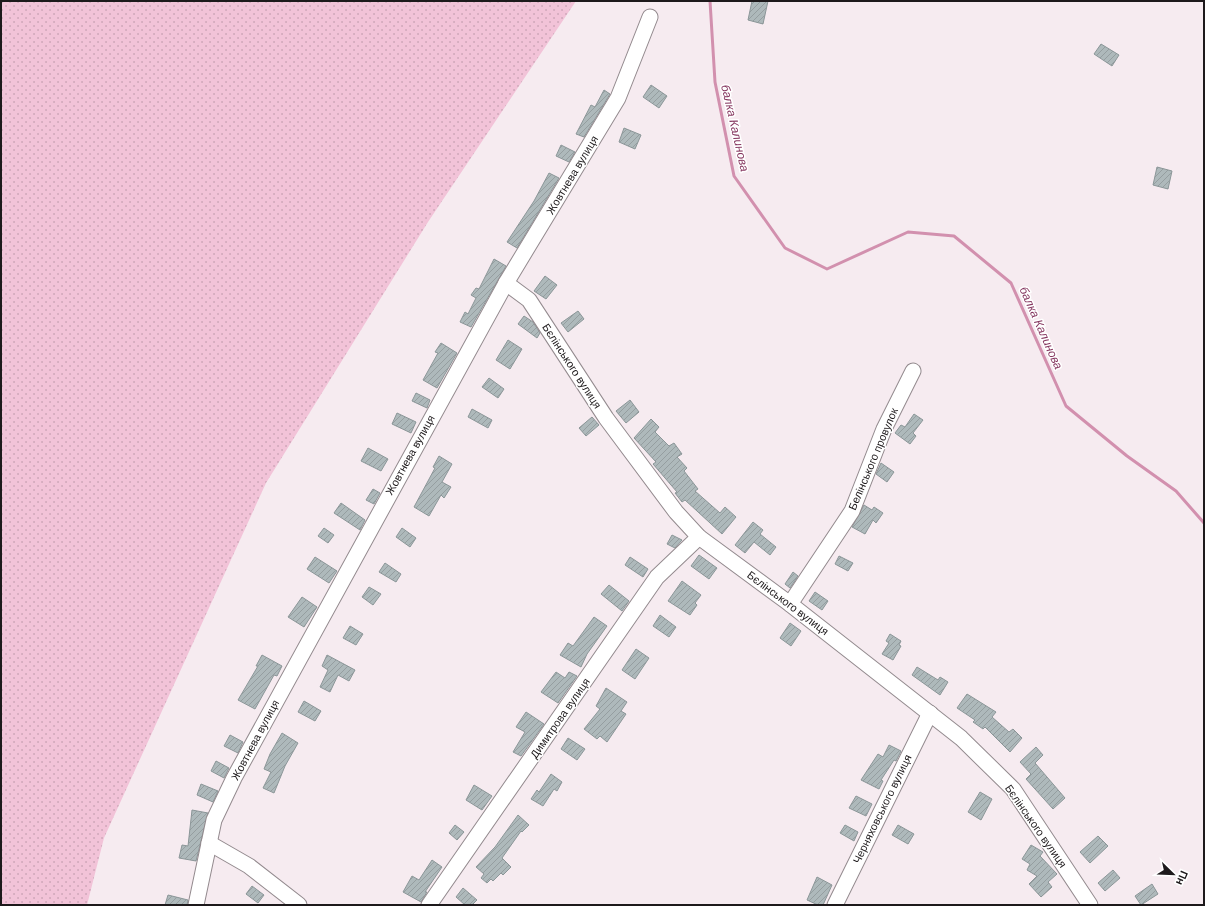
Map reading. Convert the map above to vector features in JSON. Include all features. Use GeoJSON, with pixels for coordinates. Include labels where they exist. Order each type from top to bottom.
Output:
{"type":"FeatureCollection","features":[{"type":"Feature","properties":{"kind":"street","name":"Жовтнева вулиця"},"geometry":{"type":"LineString","coordinates":[[196,905],[214,820],[234,778],[506,283],[618,98],[650,17]]}},
{"type":"Feature","properties":{"kind":"street","name":"Бєлінського вулиця"},"geometry":{"type":"LineString","coordinates":[[506,283],[529,300],[606,418],[676,512],[699,537],[790,604],[961,738],[1013,789],[1090,905]]}},
{"type":"Feature","properties":{"kind":"street","name":"Белінського провулок"},"geometry":{"type":"LineString","coordinates":[[790,604],[852,510],[884,429],[913,371]]}},
{"type":"Feature","properties":{"kind":"street","name":"Димитрова вулиця"},"geometry":{"type":"LineString","coordinates":[[429,905],[657,577],[699,537]]}},
{"type":"Feature","properties":{"kind":"street","name":"Черняховського вулиця"},"geometry":{"type":"LineString","coordinates":[[835,905],[930,713]]}},
{"type":"Feature","properties":{"kind":"street"},"geometry":{"type":"LineString","coordinates":[[209,844],[249,866],[299,905]]}},
{"type":"Feature","properties":{"kind":"shaded area"},"geometry":{"type":"Polygon","coordinates":[[[1,1],[576,1],[428,222],[266,483],[104,838],[87,905],[1,905],[1,1]]]}},
{"type":"Feature","properties":{"kind":"building"},"geometry":{"type":"Polygon","coordinates":[[[752,1],[768,1],[763,24],[748,20],[752,1]]]}},
{"type":"Feature","properties":{"kind":"building"},"geometry":{"type":"Polygon","coordinates":[[[1101,44],[1119,55],[1112,66],[1094,54],[1101,44]]]}},
{"type":"Feature","properties":{"kind":"building"},"geometry":{"type":"Polygon","coordinates":[[[651,85],[667,96],[659,108],[643,97],[651,85]]]}},
{"type":"Feature","properties":{"kind":"building"},"geometry":{"type":"Polygon","coordinates":[[[604,90],[610,94],[584,137],[576,134],[591,105],[595,107],[604,90]]]}},
{"type":"Feature","properties":{"kind":"building"},"geometry":{"type":"Polygon","coordinates":[[[624,128],[641,135],[635,149],[619,142],[624,128]]]}},
{"type":"Feature","properties":{"kind":"building"},"geometry":{"type":"Polygon","coordinates":[[[561,145],[575,152],[569,162],[556,156],[561,145]]]}},
{"type":"Feature","properties":{"kind":"building"},"geometry":{"type":"Polygon","coordinates":[[[1157,167],[1172,171],[1168,189],[1153,185],[1157,167]]]}},
{"type":"Feature","properties":{"kind":"building"},"geometry":{"type":"Polygon","coordinates":[[[549,173],[559,178],[517,248],[507,242],[534,201],[549,173]]]}},
{"type":"Feature","properties":{"kind":"building"},"geometry":{"type":"Polygon","coordinates":[[[494,259],[506,266],[471,327],[460,322],[465,312],[468,314],[476,298],[471,295],[476,288],[479,289],[494,259]]]}},
{"type":"Feature","properties":{"kind":"building"},"geometry":{"type":"Polygon","coordinates":[[[545,276],[557,285],[546,299],[534,291],[545,276]]]}},
{"type":"Feature","properties":{"kind":"building"},"geometry":{"type":"Polygon","coordinates":[[[578,311],[584,319],[568,332],[561,323],[578,311]]]}},
{"type":"Feature","properties":{"kind":"building"},"geometry":{"type":"Polygon","coordinates":[[[524,316],[533,322],[540,333],[537,338],[518,324],[524,316]]]}},
{"type":"Feature","properties":{"kind":"building"},"geometry":{"type":"Polygon","coordinates":[[[508,340],[522,349],[510,369],[496,360],[508,340]]]}},
{"type":"Feature","properties":{"kind":"building"},"geometry":{"type":"Polygon","coordinates":[[[441,343],[457,353],[437,388],[423,380],[438,353],[435,352],[441,343]]]}},
{"type":"Feature","properties":{"kind":"building"},"geometry":{"type":"Polygon","coordinates":[[[489,378],[504,389],[498,398],[482,387],[489,378]]]}},
{"type":"Feature","properties":{"kind":"building"},"geometry":{"type":"Polygon","coordinates":[[[416,393],[430,400],[427,408],[412,401],[416,393]]]}},
{"type":"Feature","properties":{"kind":"building"},"geometry":{"type":"Polygon","coordinates":[[[630,400],[639,412],[626,423],[616,411],[630,400]]]}},
{"type":"Feature","properties":{"kind":"building"},"geometry":{"type":"Polygon","coordinates":[[[472,409],[492,420],[488,428],[468,417],[472,409]]]}},
{"type":"Feature","properties":{"kind":"building"},"geometry":{"type":"Polygon","coordinates":[[[397,413],[416,422],[411,433],[392,424],[397,413]]]}},
{"type":"Feature","properties":{"kind":"building"},"geometry":{"type":"Polygon","coordinates":[[[914,414],[923,420],[913,433],[916,436],[910,444],[895,433],[901,425],[905,427],[914,414]]]}},
{"type":"Feature","properties":{"kind":"building"},"geometry":{"type":"Polygon","coordinates":[[[592,417],[599,425],[586,436],[579,428],[592,417]]]}},
{"type":"Feature","properties":{"kind":"building"},"geometry":{"type":"Polygon","coordinates":[[[651,419],[659,427],[655,432],[669,446],[674,443],[682,454],[677,457],[687,468],[684,471],[698,489],[695,491],[720,513],[725,507],[736,517],[722,534],[685,500],[682,502],[675,493],[677,492],[653,464],[656,462],[634,438],[651,419]]]}},
{"type":"Feature","properties":{"kind":"building"},"geometry":{"type":"Polygon","coordinates":[[[368,448],[388,459],[381,471],[361,461],[368,448]]]}},
{"type":"Feature","properties":{"kind":"building"},"geometry":{"type":"Polygon","coordinates":[[[439,456],[452,464],[442,482],[451,487],[444,498],[441,495],[429,516],[414,507],[435,468],[433,467],[439,456]]]}},
{"type":"Feature","properties":{"kind":"building"},"geometry":{"type":"Polygon","coordinates":[[[881,463],[894,472],[887,482],[876,474],[881,463]]]}},
{"type":"Feature","properties":{"kind":"building"},"geometry":{"type":"Polygon","coordinates":[[[373,489],[380,493],[374,504],[366,500],[373,489]]]}},
{"type":"Feature","properties":{"kind":"building"},"geometry":{"type":"Polygon","coordinates":[[[341,503],[365,520],[360,530],[334,513],[341,503]]]}},
{"type":"Feature","properties":{"kind":"building"},"geometry":{"type":"Polygon","coordinates":[[[864,505],[872,510],[874,507],[883,513],[876,523],[873,520],[865,534],[852,527],[864,505]]]}},
{"type":"Feature","properties":{"kind":"building"},"geometry":{"type":"Polygon","coordinates":[[[753,522],[763,530],[760,534],[776,547],[770,555],[754,542],[745,553],[735,545],[753,522]]]}},
{"type":"Feature","properties":{"kind":"building"},"geometry":{"type":"Polygon","coordinates":[[[324,528],[334,535],[328,543],[318,536],[324,528]]]}},
{"type":"Feature","properties":{"kind":"building"},"geometry":{"type":"Polygon","coordinates":[[[402,528],[416,538],[410,547],[396,537],[402,528]]]}},
{"type":"Feature","properties":{"kind":"building"},"geometry":{"type":"Polygon","coordinates":[[[672,535],[682,540],[675,548],[667,544],[672,535]]]}},
{"type":"Feature","properties":{"kind":"building"},"geometry":{"type":"Polygon","coordinates":[[[699,555],[717,568],[709,579],[691,566],[699,555]]]}},
{"type":"Feature","properties":{"kind":"building"},"geometry":{"type":"Polygon","coordinates":[[[839,556],[853,563],[848,571],[835,564],[839,556]]]}},
{"type":"Feature","properties":{"kind":"building"},"geometry":{"type":"Polygon","coordinates":[[[315,557],[337,571],[329,583],[307,569],[315,557]]]}},
{"type":"Feature","properties":{"kind":"building"},"geometry":{"type":"Polygon","coordinates":[[[630,557],[648,569],[643,577],[625,565],[630,557]]]}},
{"type":"Feature","properties":{"kind":"building"},"geometry":{"type":"Polygon","coordinates":[[[385,563],[401,574],[396,582],[379,572],[385,563]]]}},
{"type":"Feature","properties":{"kind":"building"},"geometry":{"type":"Polygon","coordinates":[[[793,572],[798,576],[790,588],[785,584],[793,572]]]}},
{"type":"Feature","properties":{"kind":"building"},"geometry":{"type":"Polygon","coordinates":[[[682,581],[701,595],[695,603],[697,605],[690,615],[668,601],[682,581]]]}},
{"type":"Feature","properties":{"kind":"building"},"geometry":{"type":"Polygon","coordinates":[[[609,585],[629,601],[622,611],[601,594],[609,585]]]}},
{"type":"Feature","properties":{"kind":"building"},"geometry":{"type":"Polygon","coordinates":[[[369,587],[381,594],[373,605],[362,597],[369,587]]]}},
{"type":"Feature","properties":{"kind":"building"},"geometry":{"type":"Polygon","coordinates":[[[815,592],[828,601],[822,610],[809,601],[815,592]]]}},
{"type":"Feature","properties":{"kind":"building"},"geometry":{"type":"Polygon","coordinates":[[[302,597],[317,607],[304,627],[288,617],[302,597]]]}},
{"type":"Feature","properties":{"kind":"building"},"geometry":{"type":"Polygon","coordinates":[[[660,615],[676,627],[669,637],[653,626],[660,615]]]}},
{"type":"Feature","properties":{"kind":"building"},"geometry":{"type":"Polygon","coordinates":[[[594,617],[607,626],[587,654],[581,667],[560,655],[568,643],[573,646],[594,617]]]}},
{"type":"Feature","properties":{"kind":"building"},"geometry":{"type":"Polygon","coordinates":[[[790,623],[801,631],[791,646],[780,638],[790,623]]]}},
{"type":"Feature","properties":{"kind":"building"},"geometry":{"type":"Polygon","coordinates":[[[350,626],[363,634],[356,645],[343,638],[350,626]]]}},
{"type":"Feature","properties":{"kind":"building"},"geometry":{"type":"Polygon","coordinates":[[[890,634],[901,641],[899,645],[901,646],[893,660],[882,654],[889,643],[886,641],[890,634]]]}},
{"type":"Feature","properties":{"kind":"building"},"geometry":{"type":"Polygon","coordinates":[[[636,649],[649,658],[635,679],[622,670],[636,649]]]}},
{"type":"Feature","properties":{"kind":"building"},"geometry":{"type":"Polygon","coordinates":[[[262,655],[282,666],[277,676],[274,675],[255,709],[238,700],[258,666],[256,666],[262,655]]]}},
{"type":"Feature","properties":{"kind":"building"},"geometry":{"type":"Polygon","coordinates":[[[327,655],[355,670],[349,681],[338,675],[330,692],[320,687],[328,670],[322,666],[327,655]]]}},
{"type":"Feature","properties":{"kind":"building"},"geometry":{"type":"Polygon","coordinates":[[[917,667],[938,680],[940,677],[948,682],[940,695],[912,675],[917,667]]]}},
{"type":"Feature","properties":{"kind":"building"},"geometry":{"type":"Polygon","coordinates":[[[556,672],[565,678],[569,672],[577,676],[558,703],[541,692],[556,672]]]}},
{"type":"Feature","properties":{"kind":"building"},"geometry":{"type":"Polygon","coordinates":[[[606,688],[627,702],[621,711],[626,714],[607,742],[600,736],[597,739],[584,729],[600,709],[596,706],[606,688]]]}},
{"type":"Feature","properties":{"kind":"building"},"geometry":{"type":"Polygon","coordinates":[[[967,694],[996,712],[992,717],[1009,732],[1013,729],[1022,738],[1010,752],[985,727],[983,729],[973,722],[975,720],[957,708],[967,694]]]}},
{"type":"Feature","properties":{"kind":"building"},"geometry":{"type":"Polygon","coordinates":[[[304,701],[321,711],[315,721],[298,712],[304,701]]]}},
{"type":"Feature","properties":{"kind":"building"},"geometry":{"type":"Polygon","coordinates":[[[526,712],[544,724],[521,756],[513,752],[525,732],[516,727],[526,712]]]}},
{"type":"Feature","properties":{"kind":"building"},"geometry":{"type":"Polygon","coordinates":[[[282,733],[298,743],[285,766],[274,793],[263,788],[271,772],[264,769],[270,754],[282,733]]]}},
{"type":"Feature","properties":{"kind":"building"},"geometry":{"type":"Polygon","coordinates":[[[230,735],[243,742],[238,753],[224,746],[230,735]]]}},
{"type":"Feature","properties":{"kind":"building"},"geometry":{"type":"Polygon","coordinates":[[[568,738],[585,749],[577,760],[561,749],[568,738]]]}},
{"type":"Feature","properties":{"kind":"building"},"geometry":{"type":"Polygon","coordinates":[[[889,745],[901,751],[896,761],[894,760],[881,780],[883,781],[879,789],[861,780],[878,754],[883,757],[889,745]]]}},
{"type":"Feature","properties":{"kind":"building"},"geometry":{"type":"Polygon","coordinates":[[[1036,747],[1043,755],[1035,763],[1065,798],[1053,809],[1026,779],[1031,774],[1020,762],[1036,747]]]}},
{"type":"Feature","properties":{"kind":"building"},"geometry":{"type":"Polygon","coordinates":[[[216,761],[229,768],[224,778],[211,771],[216,761]]]}},
{"type":"Feature","properties":{"kind":"building"},"geometry":{"type":"Polygon","coordinates":[[[551,774],[562,782],[557,791],[554,789],[543,806],[531,799],[537,790],[539,792],[551,774]]]}},
{"type":"Feature","properties":{"kind":"building"},"geometry":{"type":"Polygon","coordinates":[[[201,784],[218,791],[213,802],[197,795],[201,784]]]}},
{"type":"Feature","properties":{"kind":"building"},"geometry":{"type":"Polygon","coordinates":[[[474,785],[492,796],[482,810],[466,800],[474,785]]]}},
{"type":"Feature","properties":{"kind":"building"},"geometry":{"type":"Polygon","coordinates":[[[980,792],[992,799],[981,820],[968,812],[980,792]]]}},
{"type":"Feature","properties":{"kind":"building"},"geometry":{"type":"Polygon","coordinates":[[[856,796],[872,804],[866,816],[849,808],[856,796]]]}},
{"type":"Feature","properties":{"kind":"building"},"geometry":{"type":"Polygon","coordinates":[[[192,810],[208,813],[196,861],[179,858],[182,845],[188,846],[192,810]]]}},
{"type":"Feature","properties":{"kind":"building"},"geometry":{"type":"Polygon","coordinates":[[[518,815],[529,825],[522,832],[521,831],[502,858],[511,867],[503,875],[501,873],[493,881],[491,879],[487,883],[481,878],[484,874],[476,867],[495,847],[518,815]]]}},
{"type":"Feature","properties":{"kind":"building"},"geometry":{"type":"Polygon","coordinates":[[[455,825],[464,832],[457,840],[449,833],[455,825]]]}},
{"type":"Feature","properties":{"kind":"building"},"geometry":{"type":"Polygon","coordinates":[[[845,825],[858,832],[854,841],[840,833],[845,825]]]}},
{"type":"Feature","properties":{"kind":"building"},"geometry":{"type":"Polygon","coordinates":[[[898,825],[914,834],[908,844],[892,835],[898,825]]]}},
{"type":"Feature","properties":{"kind":"building"},"geometry":{"type":"Polygon","coordinates":[[[1098,836],[1108,846],[1090,863],[1080,852],[1098,836]]]}},
{"type":"Feature","properties":{"kind":"building"},"geometry":{"type":"Polygon","coordinates":[[[1031,845],[1043,852],[1040,856],[1057,874],[1048,882],[1052,887],[1041,897],[1029,884],[1037,876],[1027,870],[1030,864],[1022,859],[1031,845]]]}},
{"type":"Feature","properties":{"kind":"building"},"geometry":{"type":"Polygon","coordinates":[[[432,860],[442,867],[425,892],[427,892],[421,902],[403,892],[412,876],[419,880],[432,860]]]}},
{"type":"Feature","properties":{"kind":"building"},"geometry":{"type":"Polygon","coordinates":[[[1113,870],[1120,878],[1105,891],[1098,883],[1113,870]]]}},
{"type":"Feature","properties":{"kind":"building"},"geometry":{"type":"Polygon","coordinates":[[[817,877],[832,885],[823,905],[818,905],[807,900],[817,877]]]}},
{"type":"Feature","properties":{"kind":"building"},"geometry":{"type":"Polygon","coordinates":[[[1152,884],[1158,894],[1141,905],[1135,896],[1152,884]]]}},
{"type":"Feature","properties":{"kind":"building"},"geometry":{"type":"Polygon","coordinates":[[[252,886],[264,895],[258,903],[246,894],[252,886]]]}},
{"type":"Feature","properties":{"kind":"building"},"geometry":{"type":"Polygon","coordinates":[[[463,888],[477,900],[472,905],[465,905],[456,897],[463,888]]]}},
{"type":"Feature","properties":{"kind":"building"},"geometry":{"type":"Polygon","coordinates":[[[168,895],[188,900],[187,905],[165,905],[168,895]]]}},
{"type":"Feature","properties":{"kind":"waterway","name":"балка Калинова"},"geometry":{"type":"LineString","coordinates":[[710,1],[715,82],[734,176],[785,248],[827,269],[908,232],[954,236],[1011,283],[1066,406],[1127,456],[1176,491],[1204,523]]}}]}
